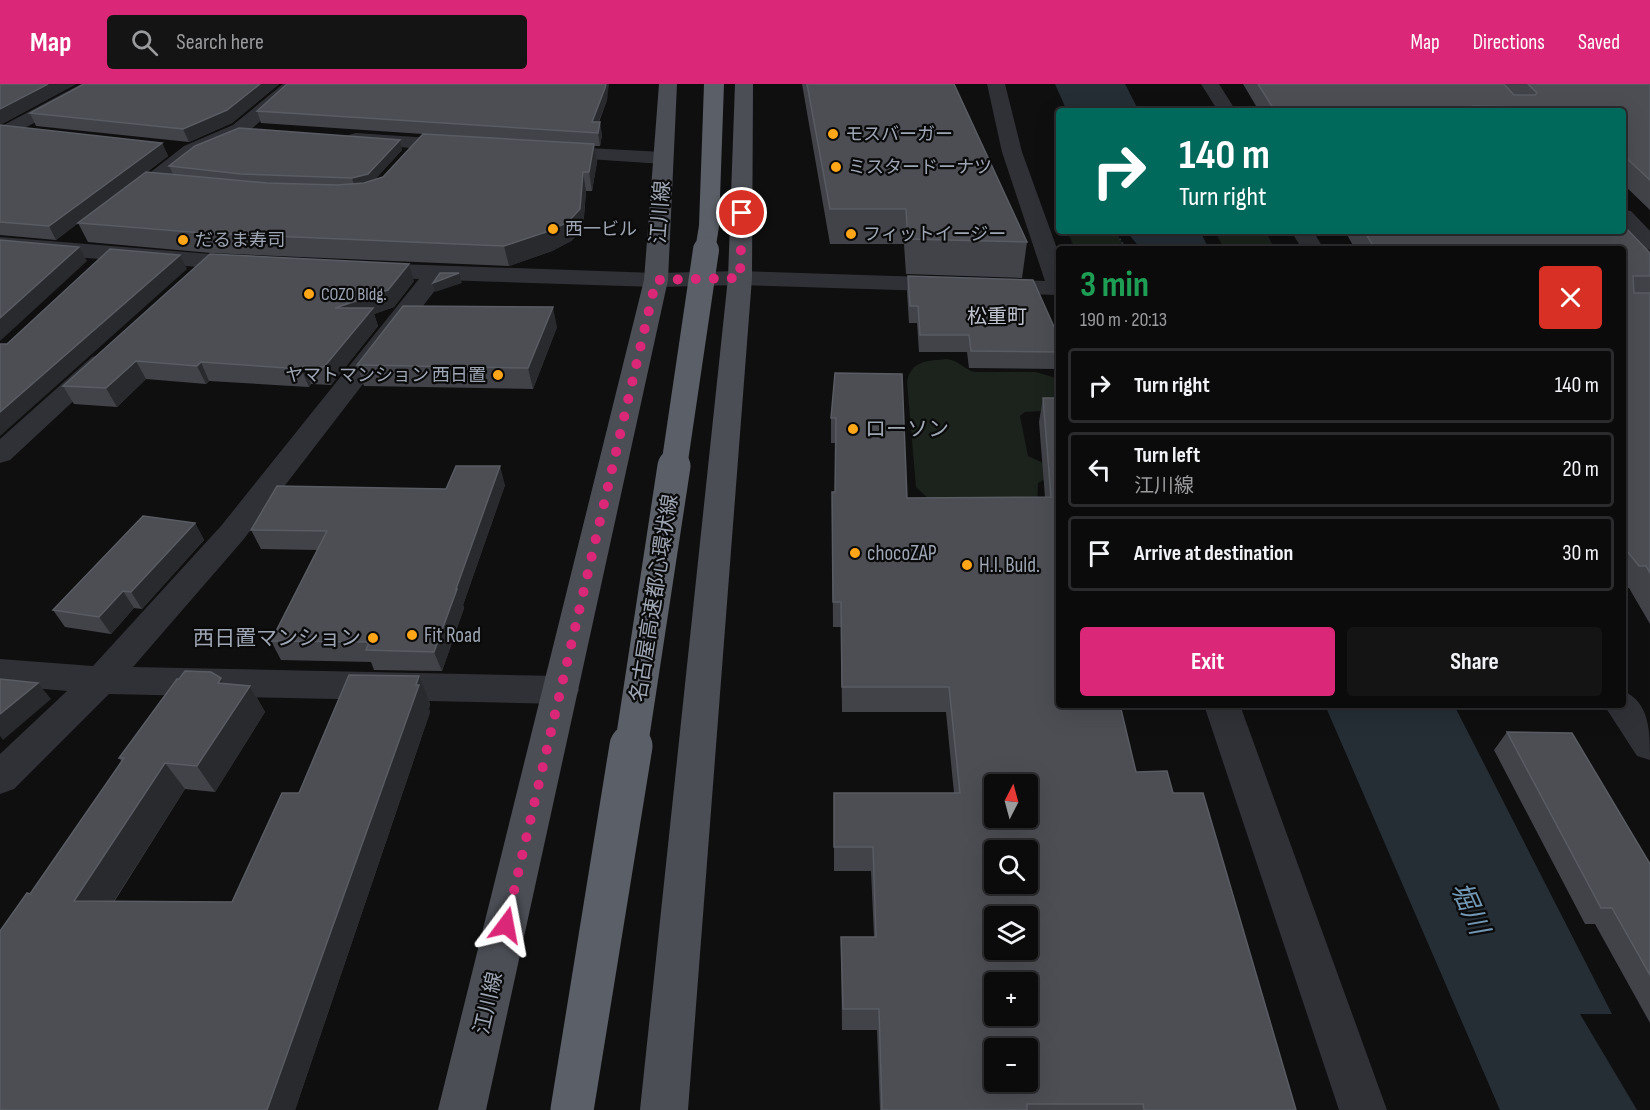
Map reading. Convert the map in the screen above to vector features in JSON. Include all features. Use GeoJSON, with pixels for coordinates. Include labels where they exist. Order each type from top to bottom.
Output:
{"type":"FeatureCollection","features":[{"type":"Feature","properties":{"kind":"highway","name":"名古屋高速都心環状線"},"geometry":{"type":"LineString","coordinates":[[572,1110],[658,577],[709,226],[714,84]]}},
{"type":"Feature","properties":{"kind":"main road","name":"江川線"},"geometry":{"type":"LineString","coordinates":[[462,1110],[656,280],[668,84]]}},
{"type":"Feature","properties":{"kind":"main road"},"geometry":{"type":"LineString","coordinates":[[664,1110],[740,278],[744,84]]}},
{"type":"Feature","properties":{"kind":"street"},"geometry":{"type":"LineString","coordinates":[[5,133],[94,84]]}},
{"type":"Feature","properties":{"kind":"street"},"geometry":{"type":"LineString","coordinates":[[106,216],[192,150],[240,129],[293,84]]}},
{"type":"Feature","properties":{"kind":"street"},"geometry":{"type":"LineString","coordinates":[[996,84],[1012,152],[1056,278]]}},
{"type":"Feature","properties":{"kind":"street"},"geometry":{"type":"LineString","coordinates":[[1210,84],[1225,108]]}},
{"type":"Feature","properties":{"kind":"street"},"geometry":{"type":"LineString","coordinates":[[240,129],[263,131]]}},
{"type":"Feature","properties":{"kind":"street"},"geometry":{"type":"LineString","coordinates":[[5,133],[44,135]]}},
{"type":"Feature","properties":{"kind":"street"},"geometry":{"type":"LineString","coordinates":[[343,138],[480,147]]}},
{"type":"Feature","properties":{"kind":"street"},"geometry":{"type":"LineString","coordinates":[[408,159],[422,144]]}},
{"type":"Feature","properties":{"kind":"street"},"geometry":{"type":"LineString","coordinates":[[169,148],[192,150]]}},
{"type":"Feature","properties":{"kind":"street"},"geometry":{"type":"LineString","coordinates":[[537,151],[663,158]]}},
{"type":"Feature","properties":{"kind":"street"},"geometry":{"type":"LineString","coordinates":[[151,182],[174,185]]}},
{"type":"Feature","properties":{"kind":"street"},"geometry":{"type":"LineString","coordinates":[[1626,219],[1650,243]]}},
{"type":"Feature","properties":{"kind":"street"},"geometry":{"type":"LineString","coordinates":[[62,249],[89,229]]}},
{"type":"Feature","properties":{"kind":"street"},"geometry":{"type":"LineString","coordinates":[[0,244],[271,265]]}},
{"type":"Feature","properties":{"kind":"street"},"geometry":{"type":"LineString","coordinates":[[0,265],[27,246]]}},
{"type":"Feature","properties":{"kind":"street"},"geometry":{"type":"LineString","coordinates":[[87,276],[111,253]]}},
{"type":"Feature","properties":{"kind":"street"},"geometry":{"type":"LineString","coordinates":[[185,285],[211,262]]}},
{"type":"Feature","properties":{"kind":"street"},"geometry":{"type":"LineString","coordinates":[[343,269],[656,280],[740,278],[1056,287]]}},
{"type":"Feature","properties":{"kind":"street"},"geometry":{"type":"LineString","coordinates":[[0,778],[102,680],[231,533],[436,273]]}},
{"type":"Feature","properties":{"kind":"street"},"geometry":{"type":"LineString","coordinates":[[0,454],[117,348]]}},
{"type":"Feature","properties":{"kind":"street"},"geometry":{"type":"LineString","coordinates":[[0,672],[102,680],[561,690]]}},
{"type":"Feature","properties":{"kind":"street"},"geometry":{"type":"LineString","coordinates":[[1223,708],[1364,1110]]}},
{"type":"Feature","properties":{"kind":"street"},"geometry":{"type":"LineString","coordinates":[[1624,708],[1650,745]]}},
{"type":"Feature","properties":{"kind":"shaded area"},"geometry":{"type":"Polygon","coordinates":[[[1068,234],[1117,234],[1124,246],[1074,246],[1068,234]]]}},
{"type":"Feature","properties":{"kind":"shaded area"},"geometry":{"type":"Polygon","coordinates":[[[1216,234],[1267,234],[1273,246],[1222,246],[1216,234]]]}},
{"type":"Feature","properties":{"kind":"shaded area"},"geometry":{"type":"Polygon","coordinates":[[[947,359],[974,372],[1036,372],[1056,378],[1056,410],[1025,412],[1020,416],[1028,456],[1043,463],[1056,478],[1056,481],[1043,480],[1038,483],[1037,512],[937,507],[916,487],[907,382],[912,369],[927,361],[947,359]]]}},
{"type":"Feature","properties":{"kind":"water"},"geometry":{"type":"Polygon","coordinates":[[[1055,84],[1125,84],[1137,108],[1066,108],[1055,84]]]}},
{"type":"Feature","properties":{"kind":"water"},"geometry":{"type":"Polygon","coordinates":[[[1128,234],[1202,234],[1208,246],[1138,246],[1128,234]]]}},
{"type":"Feature","properties":{"kind":"water","name":"堀川"},"geometry":{"type":"Polygon","coordinates":[[[1326,708],[1456,708],[1612,1014],[1580,1014],[1637,1110],[1500,1110],[1326,708]]]}},
{"type":"Feature","properties":{"kind":"building"},"geometry":{"type":"Polygon","coordinates":[[[0,84],[48,84],[0,109],[0,84]]]}},
{"type":"Feature","properties":{"kind":"building"},"geometry":{"type":"Polygon","coordinates":[[[84,84],[260,84],[227,110],[183,129],[30,113],[84,84]]]}},
{"type":"Feature","properties":{"kind":"building"},"geometry":{"type":"Polygon","coordinates":[[[287,84],[606,84],[592,122],[600,122],[598,133],[257,111],[287,84]]]}},
{"type":"Feature","properties":{"kind":"building"},"geometry":{"type":"Polygon","coordinates":[[[807,84],[954,84],[1027,242],[908,239],[906,209],[830,209],[807,84]]]}},
{"type":"Feature","properties":{"kind":"building"},"geometry":{"type":"Polygon","coordinates":[[[1258,84],[1504,84],[1514,95],[1535,95],[1537,93],[1528,84],[1650,84],[1650,180],[1626,158],[1626,108],[1473,106],[1475,108],[1273,108],[1258,84]]]}},
{"type":"Feature","properties":{"kind":"building"},"geometry":{"type":"Polygon","coordinates":[[[0,125],[162,143],[49,226],[0,222],[0,125]]]}},
{"type":"Feature","properties":{"kind":"building"},"geometry":{"type":"Polygon","coordinates":[[[239,128],[400,140],[368,174],[352,178],[241,174],[169,166],[195,146],[239,128]]]}},
{"type":"Feature","properties":{"kind":"building"},"geometry":{"type":"Polygon","coordinates":[[[423,134],[594,144],[589,172],[583,172],[580,209],[568,222],[504,246],[203,233],[78,223],[146,172],[267,183],[337,185],[364,183],[383,177],[423,134]]]}},
{"type":"Feature","properties":{"kind":"building"},"geometry":{"type":"Polygon","coordinates":[[[1626,228],[1650,253],[1650,276],[1633,276],[1634,293],[1650,293],[1650,573],[1646,566],[1639,566],[1626,550],[1626,246],[1373,246],[1366,234],[1626,234],[1626,228]]]}},
{"type":"Feature","properties":{"kind":"building"},"geometry":{"type":"Polygon","coordinates":[[[0,240],[79,247],[0,318],[0,240]]]}},
{"type":"Feature","properties":{"kind":"building"},"geometry":{"type":"Polygon","coordinates":[[[110,249],[180,255],[0,412],[0,344],[7,344],[110,249]]]}},
{"type":"Feature","properties":{"kind":"building"},"geometry":{"type":"Polygon","coordinates":[[[210,254],[409,264],[388,290],[335,308],[373,308],[324,367],[304,366],[301,369],[201,362],[197,366],[136,361],[106,388],[63,386],[210,254]]]}},
{"type":"Feature","properties":{"kind":"building"},"geometry":{"type":"Polygon","coordinates":[[[440,273],[459,273],[433,283],[440,273]]]}},
{"type":"Feature","properties":{"kind":"building"},"geometry":{"type":"Polygon","coordinates":[[[908,276],[1033,280],[1056,331],[1056,352],[971,351],[969,335],[920,335],[918,306],[910,306],[908,276]]]}},
{"type":"Feature","properties":{"kind":"building"},"geometry":{"type":"Polygon","coordinates":[[[403,306],[553,307],[528,368],[357,365],[403,306]]]}},
{"type":"Feature","properties":{"kind":"building"},"geometry":{"type":"Polygon","coordinates":[[[835,373],[902,374],[907,498],[1051,497],[1043,398],[1056,398],[1056,708],[1121,708],[1136,772],[1167,771],[1173,793],[1203,793],[1296,1110],[1144,1110],[1143,1104],[1027,1104],[1027,1110],[882,1110],[879,1009],[843,1009],[841,937],[876,937],[873,847],[834,847],[834,793],[960,793],[949,687],[842,687],[841,602],[833,602],[832,492],[835,492],[836,418],[831,418],[835,373]]]}},
{"type":"Feature","properties":{"kind":"building"},"geometry":{"type":"Polygon","coordinates":[[[456,466],[500,466],[434,652],[366,650],[369,642],[271,641],[327,531],[251,530],[277,486],[446,489],[456,466]]]}},
{"type":"Feature","properties":{"kind":"building"},"geometry":{"type":"Polygon","coordinates":[[[143,516],[195,523],[131,592],[123,591],[99,617],[53,610],[143,516]]]}},
{"type":"Feature","properties":{"kind":"building"},"geometry":{"type":"Polygon","coordinates":[[[185,671],[211,672],[221,678],[218,683],[250,686],[197,766],[165,763],[74,901],[232,902],[282,793],[299,793],[349,675],[419,676],[416,685],[419,685],[267,1110],[0,1110],[0,931],[27,893],[30,894],[124,758],[119,758],[185,671]]]}},
{"type":"Feature","properties":{"kind":"building"},"geometry":{"type":"Polygon","coordinates":[[[0,679],[38,683],[0,714],[0,679]]]}},
{"type":"Feature","properties":{"kind":"building"},"geometry":{"type":"Polygon","coordinates":[[[1507,732],[1572,733],[1650,864],[1650,975],[1612,908],[1601,908],[1507,732]]]}},
{"type":"Feature","properties":{"kind":"place","name":"モスバーガー"},"geometry":{"type":"Point","coordinates":[833,134]}},
{"type":"Feature","properties":{"kind":"place","name":"ミスタードーナツ"},"geometry":{"type":"Point","coordinates":[836,167]}},
{"type":"Feature","properties":{"kind":"place","name":"西一ビル"},"geometry":{"type":"Point","coordinates":[553,229]}},
{"type":"Feature","properties":{"kind":"place","name":"フィットイージー"},"geometry":{"type":"Point","coordinates":[851,234]}},
{"type":"Feature","properties":{"kind":"place","name":"だるま寿司"},"geometry":{"type":"Point","coordinates":[183,240]}},
{"type":"Feature","properties":{"kind":"place","name":"COZO Bldg."},"geometry":{"type":"Point","coordinates":[309,294]}},
{"type":"Feature","properties":{"kind":"place","name":"ヤマトマンション 西日置"},"geometry":{"type":"Point","coordinates":[498,375]}},
{"type":"Feature","properties":{"kind":"place","name":"ローソン"},"geometry":{"type":"Point","coordinates":[853,429]}},
{"type":"Feature","properties":{"kind":"place","name":"chocoZAP"},"geometry":{"type":"Point","coordinates":[855,553]}},
{"type":"Feature","properties":{"kind":"place","name":"H.I. Buld."},"geometry":{"type":"Point","coordinates":[967,565]}},
{"type":"Feature","properties":{"kind":"place","name":"Fit Road"},"geometry":{"type":"Point","coordinates":[412,635]}},
{"type":"Feature","properties":{"kind":"place","name":"西日置マンション"},"geometry":{"type":"Point","coordinates":[373,638]}},
{"type":"Feature","properties":{"kind":"district","name":"松重町"},"geometry":{"type":"Point","coordinates":[997,316]}},
{"type":"Feature","properties":{"kind":"route"},"geometry":{"type":"LineString","coordinates":[[506,925],[656,280],[740,278],[742,213]]}}]}
